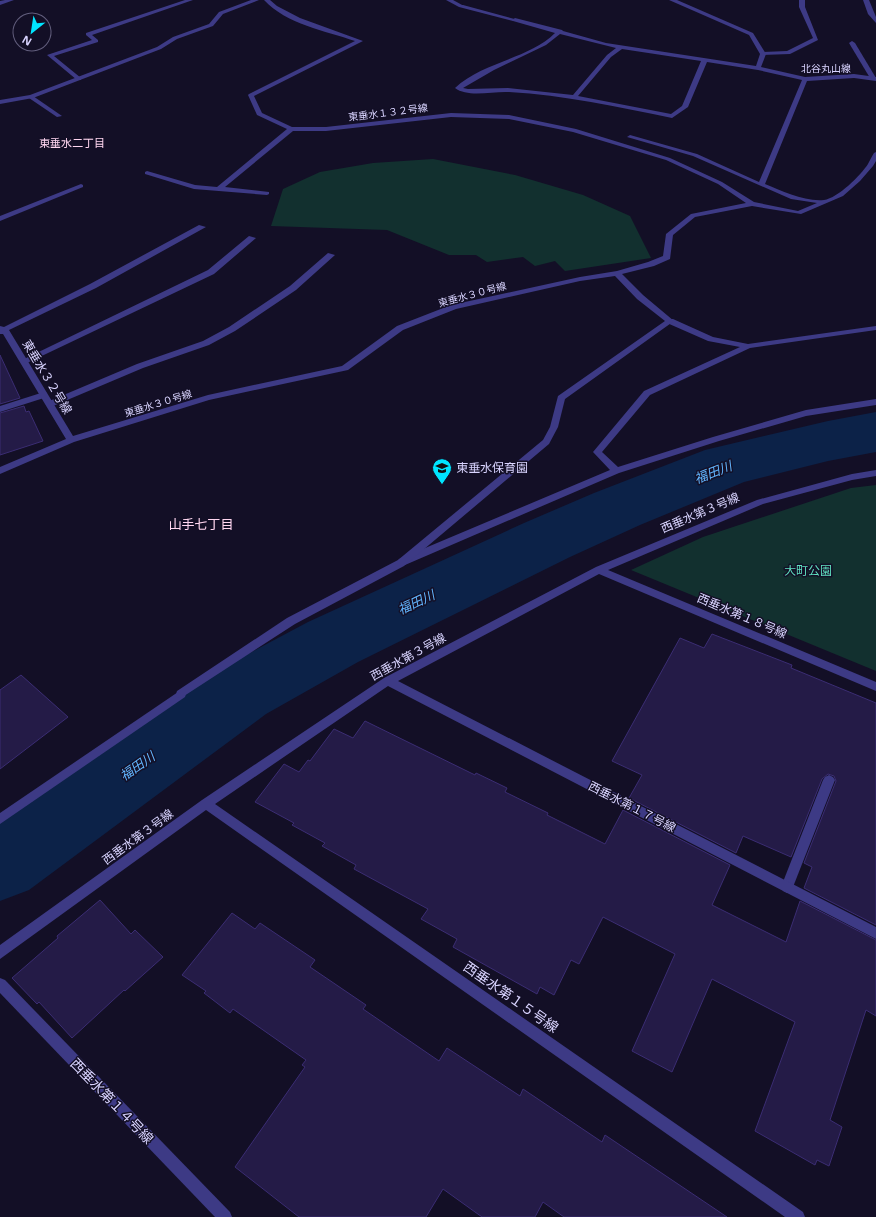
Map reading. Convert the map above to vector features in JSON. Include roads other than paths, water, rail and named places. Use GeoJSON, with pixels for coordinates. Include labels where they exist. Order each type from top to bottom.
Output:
{"type":"FeatureCollection","features":[{"type":"Feature","properties":{"kind":"street"},"geometry":{"type":"LineString","coordinates":[[0,3],[11,0]]}},
{"type":"Feature","properties":{"kind":"street"},"geometry":{"type":"LineString","coordinates":[[78,79],[50,55],[96,41],[88,34],[190,0]]}},
{"type":"Feature","properties":{"kind":"street"},"geometry":{"type":"LineString","coordinates":[[0,102],[31,97],[159,48],[175,38],[211,25],[221,14],[256,0]]}},
{"type":"Feature","properties":{"kind":"street","name":"東垂水１３２号線"},"geometry":{"type":"LineString","coordinates":[[266,0],[272,6],[304,21],[360,41],[251,95],[259,114],[291,129],[326,129],[451,115],[509,117],[574,130],[668,159],[720,183],[752,204]]}},
{"type":"Feature","properties":{"kind":"street","name":"北谷丸山線"},"geometry":{"type":"LineString","coordinates":[[448,0],[461,6],[560,31],[606,45],[758,68],[805,79],[854,76],[874,79]]}},
{"type":"Feature","properties":{"kind":"street"},"geometry":{"type":"LineString","coordinates":[[672,0],[751,34],[763,54]]}},
{"type":"Feature","properties":{"kind":"street"},"geometry":{"type":"LineString","coordinates":[[763,54],[788,53],[816,39],[802,6],[802,0]]}},
{"type":"Feature","properties":{"kind":"street"},"geometry":{"type":"LineString","coordinates":[[866,0],[871,14],[876,21]]}},
{"type":"Feature","properties":{"kind":"street"},"geometry":{"type":"LineString","coordinates":[[560,31],[554,39],[535,50],[514,58],[471,79],[458,88],[467,91],[508,90],[574,97],[672,116],[685,107],[705,60]]}},
{"type":"Feature","properties":{"kind":"street"},"geometry":{"type":"LineString","coordinates":[[852,43],[874,79]]}},
{"type":"Feature","properties":{"kind":"street"},"geometry":{"type":"LineString","coordinates":[[574,97],[609,56],[621,47]]}},
{"type":"Feature","properties":{"kind":"street"},"geometry":{"type":"LineString","coordinates":[[758,68],[763,54]]}},
{"type":"Feature","properties":{"kind":"street"},"geometry":{"type":"LineString","coordinates":[[761,185],[805,79]]}},
{"type":"Feature","properties":{"kind":"street"},"geometry":{"type":"LineString","coordinates":[[31,97],[59,116]]}},
{"type":"Feature","properties":{"kind":"street"},"geometry":{"type":"LineString","coordinates":[[219,189],[291,129]]}},
{"type":"Feature","properties":{"kind":"street"},"geometry":{"type":"LineString","coordinates":[[630,137],[695,155],[793,198],[826,202]]}},
{"type":"Feature","properties":{"kind":"street","name":"東垂水３０号線"},"geometry":{"type":"LineString","coordinates":[[0,471],[72,440],[208,398],[345,368],[400,328],[454,306],[580,279],[617,273],[651,264],[667,257],[670,234],[693,215],[752,204],[799,213],[841,195],[858,180],[871,165],[876,154]]}},
{"type":"Feature","properties":{"kind":"street"},"geometry":{"type":"LineString","coordinates":[[147,173],[194,187],[267,193]]}},
{"type":"Feature","properties":{"kind":"street"},"geometry":{"type":"LineString","coordinates":[[0,219],[81,186]]}},
{"type":"Feature","properties":{"kind":"street"},"geometry":{"type":"LineString","coordinates":[[2,330],[93,286],[202,227]]}},
{"type":"Feature","properties":{"kind":"street"},"geometry":{"type":"LineString","coordinates":[[24,361],[211,272],[252,238]]}},
{"type":"Feature","properties":{"kind":"street"},"geometry":{"type":"LineString","coordinates":[[50,404],[140,366],[206,343],[232,329],[293,288],[331,255]]}},
{"type":"Feature","properties":{"kind":"street"},"geometry":{"type":"LineString","coordinates":[[617,273],[640,297],[670,321],[711,339],[748,346]]}},
{"type":"Feature","properties":{"kind":"street"},"geometry":{"type":"LineString","coordinates":[[401,563],[546,442],[554,427],[561,398],[670,321]]}},
{"type":"Feature","properties":{"kind":"street"},"geometry":{"type":"LineString","coordinates":[[616,471],[597,452],[647,393],[748,346],[876,328]]}},
{"type":"Feature","properties":{"kind":"street","name":"東垂水３２号線"},"geometry":{"type":"LineString","coordinates":[[2,330],[24,361],[72,440]]}},
{"type":"Feature","properties":{"kind":"street"},"geometry":{"type":"LineString","coordinates":[[0,409],[44,395]]}},
{"type":"Feature","properties":{"kind":"street"},"geometry":{"type":"LineString","coordinates":[[0,819],[181,694],[291,621],[401,563],[616,471],[716,439],[806,413],[876,402]]}},
{"type":"Feature","properties":{"kind":"street","name":"西垂水第３号線"},"geometry":{"type":"LineString","coordinates":[[0,953],[206,804],[388,681],[598,570],[760,502],[852,477],[876,473]]}},
{"type":"Feature","properties":{"kind":"street","name":"西垂水第１８号線"},"geometry":{"type":"LineString","coordinates":[[598,570],[876,687]]}},
{"type":"Feature","properties":{"kind":"street","name":"西垂水第１７号線"},"geometry":{"type":"LineString","coordinates":[[388,681],[876,933]]}},
{"type":"Feature","properties":{"kind":"street"},"geometry":{"type":"LineString","coordinates":[[787,887],[829,780]]}},
{"type":"Feature","properties":{"kind":"street","name":"西垂水第１５号線"},"geometry":{"type":"LineString","coordinates":[[206,804],[798,1217]]}},
{"type":"Feature","properties":{"kind":"street","name":"西垂水第１４号線"},"geometry":{"type":"LineString","coordinates":[[0,984],[225,1217]]}},
{"type":"Feature","properties":{"kind":"waterway","name":"福田川"},"geometry":{"type":"LineString","coordinates":[[0,863],[240,693],[333,642],[547,540],[617,509],[727,465],[828,441],[876,432]]}},
{"type":"Feature","properties":{"kind":"place","name":"東垂水保育園"},"geometry":{"type":"Point","coordinates":[442,485]}},
{"type":"Feature","properties":{"kind":"district","name":"東垂水二丁目"},"geometry":{"type":"Point","coordinates":[72,143]}},
{"type":"Feature","properties":{"kind":"district","name":"山手七丁目"},"geometry":{"type":"Point","coordinates":[201,524]}},
{"type":"Feature","properties":{"kind":"park label","name":"大町公園"},"geometry":{"type":"Point","coordinates":[808,571]}}]}
